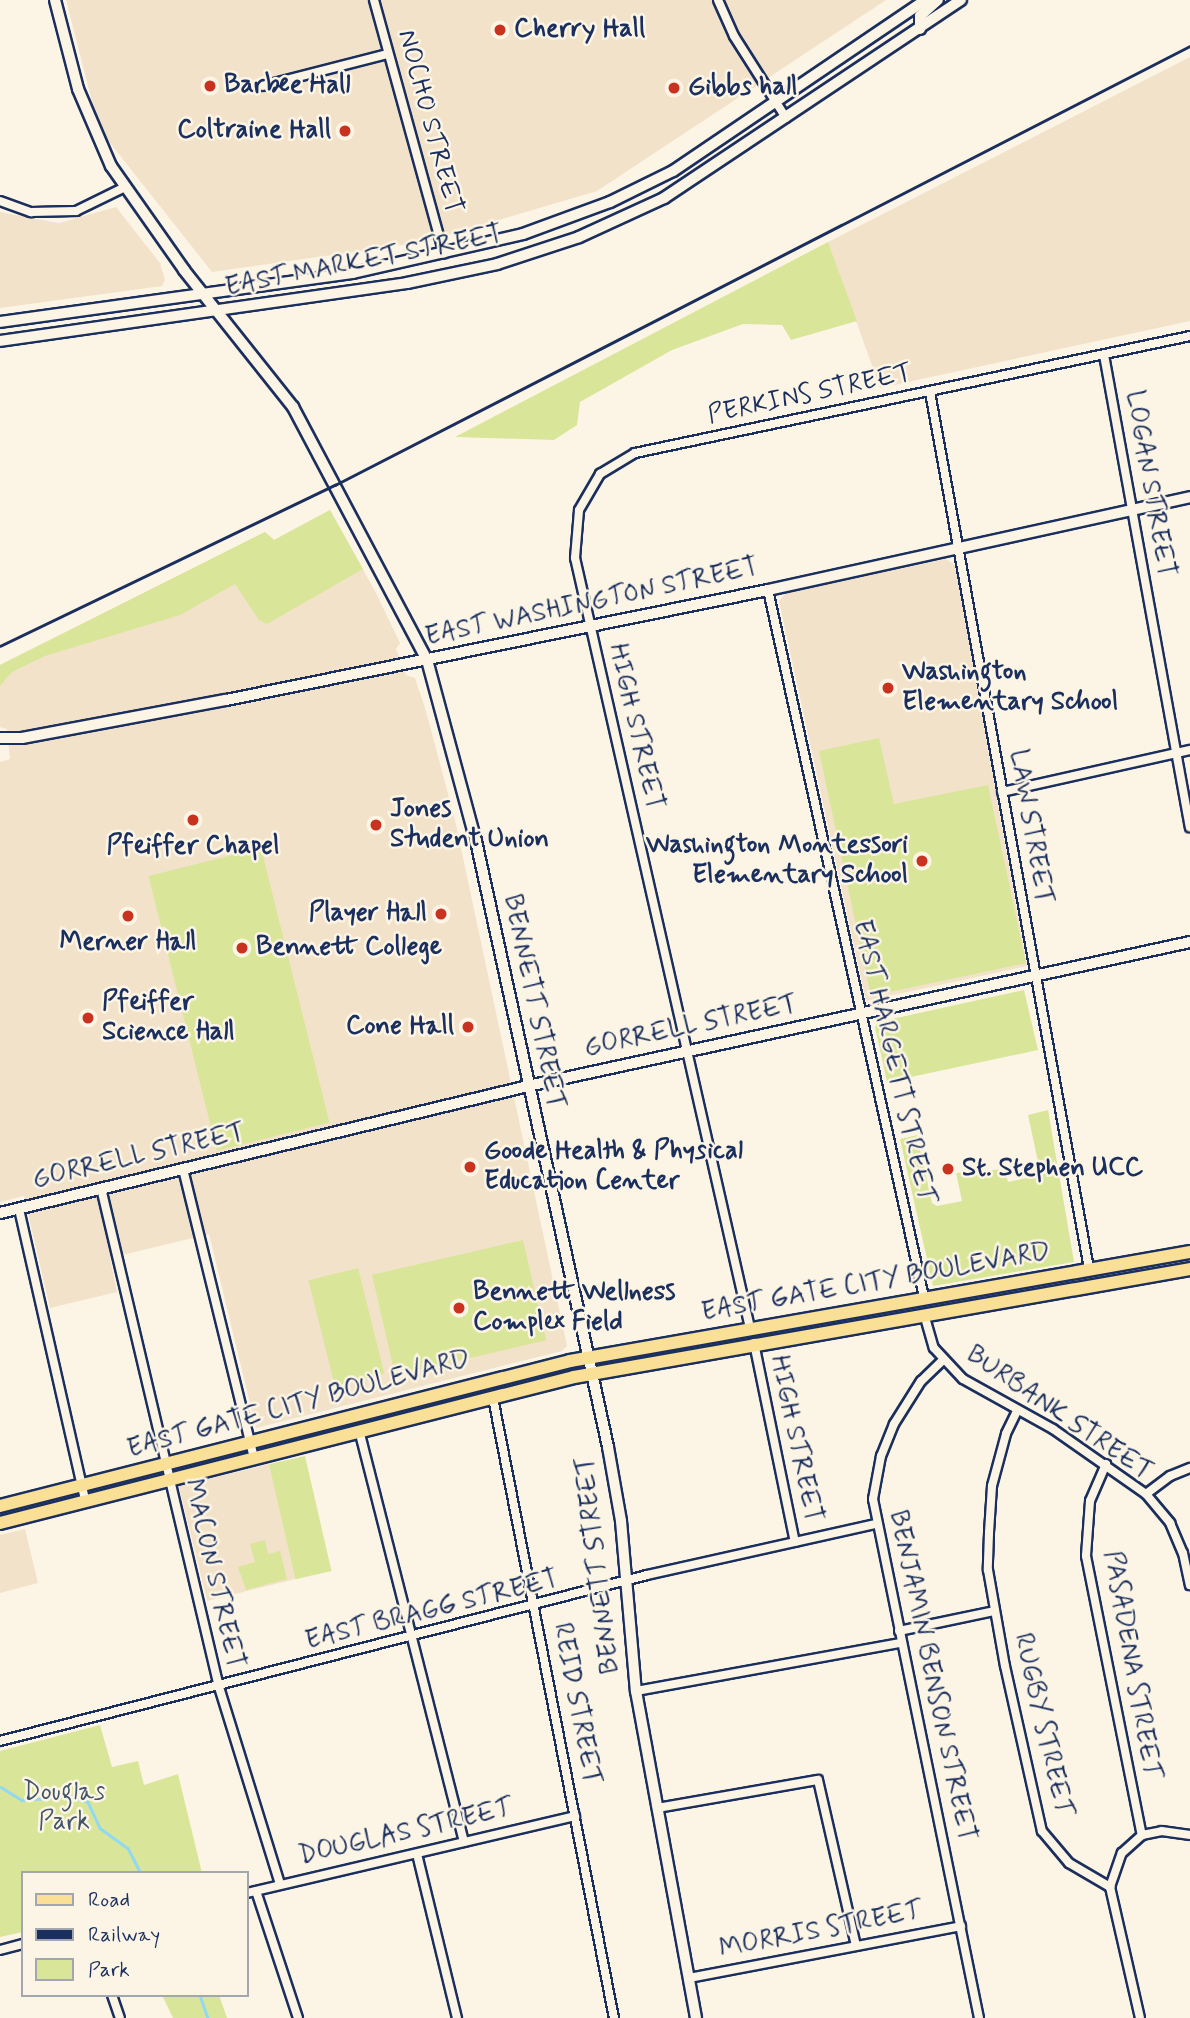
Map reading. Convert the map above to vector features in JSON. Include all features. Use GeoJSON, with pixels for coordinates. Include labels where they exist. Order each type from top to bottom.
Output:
{"type":"FeatureCollection","features":[{"type":"Feature","properties":{"kind":"main road","name":"EAST GATE CITY BOULEVARD"},"geometry":{"type":"LineString","coordinates":[[0,1506],[165,1462],[589,1357],[1190,1252]]}},
{"type":"Feature","properties":{"kind":"main road","name":"EAST GATE CITY BOULEVARD"},"geometry":{"type":"LineString","coordinates":[[0,1523],[253,1455],[592,1373],[1190,1269]]}},
{"type":"Feature","properties":{"kind":"street","name":"BENNETT STREET"},"geometry":{"type":"LineString","coordinates":[[55,0],[78,89],[97,139],[125,187],[203,293],[293,407],[427,660],[476,841],[615,1482],[636,1691],[696,2018]]}},
{"type":"Feature","properties":{"kind":"street","name":"NOCHO STREET"},"geometry":{"type":"LineString","coordinates":[[374,0],[444,254]]}},
{"type":"Feature","properties":{"kind":"street"},"geometry":{"type":"LineString","coordinates":[[718,0],[734,36],[786,118]]}},
{"type":"Feature","properties":{"kind":"street","name":"EAST MARKET STREET"},"geometry":{"type":"LineString","coordinates":[[0,322],[353,273],[523,234],[610,202],[673,171],[926,0]]}},
{"type":"Feature","properties":{"kind":"street"},"geometry":{"type":"LineString","coordinates":[[920,29],[920,16],[938,0]]}},
{"type":"Feature","properties":{"kind":"street","name":"EAST MARKET STREET"},"geometry":{"type":"LineString","coordinates":[[0,341],[220,313],[419,281],[497,264],[579,237],[664,198],[961,0]]}},
{"type":"Feature","properties":{"kind":"street"},"geometry":{"type":"LineString","coordinates":[[263,86],[388,54]]}},
{"type":"Feature","properties":{"kind":"street"},"geometry":{"type":"LineString","coordinates":[[0,201],[31,212],[76,211],[125,187]]}},
{"type":"Feature","properties":{"kind":"street","name":"PERKINS STREET"},"geometry":{"type":"LineString","coordinates":[[591,626],[575,558],[579,510],[600,474],[614,462],[635,453],[1190,336]]}},
{"type":"Feature","properties":{"kind":"street","name":"LOGAN STREET"},"geometry":{"type":"LineString","coordinates":[[1104,355],[1190,827]]}},
{"type":"Feature","properties":{"kind":"street","name":"LAW STREET"},"geometry":{"type":"LineString","coordinates":[[930,392],[1089,1269]]}},
{"type":"Feature","properties":{"kind":"street","name":"EAST WASHINGTON STREET"},"geometry":{"type":"LineString","coordinates":[[1,739],[152,715],[427,660],[768,590],[1190,497]]}},
{"type":"Feature","properties":{"kind":"street","name":"EAST HARGETT STREET"},"geometry":{"type":"LineString","coordinates":[[768,590],[859,1014],[924,1297]]}},
{"type":"Feature","properties":{"kind":"street","name":"HIGH STREET"},"geometry":{"type":"LineString","coordinates":[[591,626],[750,1328]]}},
{"type":"Feature","properties":{"kind":"street"},"geometry":{"type":"LineString","coordinates":[[1002,792],[1190,750]]}},
{"type":"Feature","properties":{"kind":"street","name":"GORRELL STREET"},"geometry":{"type":"LineString","coordinates":[[0,1213],[528,1086],[1190,942]]}},
{"type":"Feature","properties":{"kind":"street"},"geometry":{"type":"LineString","coordinates":[[183,1170],[253,1455]]}},
{"type":"Feature","properties":{"kind":"street","name":"MACON STREET"},"geometry":{"type":"LineString","coordinates":[[101,1188],[219,1687],[280,1884]]}},
{"type":"Feature","properties":{"kind":"street"},"geometry":{"type":"LineString","coordinates":[[19,1209],[85,1500]]}},
{"type":"Feature","properties":{"kind":"street","name":"BURBANK STREET"},"geometry":{"type":"LineString","coordinates":[[924,1314],[930,1339],[943,1360],[962,1379],[1106,1464],[1146,1494],[1170,1523],[1183,1553],[1190,1585]]}},
{"type":"Feature","properties":{"kind":"street","name":"HIGH STREET"},"geometry":{"type":"LineString","coordinates":[[754,1343],[795,1542]]}},
{"type":"Feature","properties":{"kind":"street","name":"BENJAMIN BENSON STREET"},"geometry":{"type":"LineString","coordinates":[[943,1360],[921,1381],[890,1435],[875,1479],[875,1524],[979,2018]]}},
{"type":"Feature","properties":{"kind":"street","name":"REID STREET"},"geometry":{"type":"LineString","coordinates":[[493,1398],[536,1606],[614,2018]]}},
{"type":"Feature","properties":{"kind":"street","name":"RUGBY STREET"},"geometry":{"type":"LineString","coordinates":[[1017,1411],[1006,1434],[992,1486],[988,1570],[995,1611],[1042,1831],[1069,1863],[1110,1887]]}},
{"type":"Feature","properties":{"kind":"street"},"geometry":{"type":"LineString","coordinates":[[359,1430],[464,1842]]}},
{"type":"Feature","properties":{"kind":"street","name":"PASADENA STREET"},"geometry":{"type":"LineString","coordinates":[[1106,1464],[1090,1501],[1086,1556],[1142,1835]]}},
{"type":"Feature","properties":{"kind":"street"},"geometry":{"type":"LineString","coordinates":[[1146,1494],[1170,1476],[1190,1468]]}},
{"type":"Feature","properties":{"kind":"street","name":"EAST BRAGG STREET"},"geometry":{"type":"LineString","coordinates":[[0,1741],[626,1582],[875,1524]]}},
{"type":"Feature","properties":{"kind":"street"},"geometry":{"type":"LineString","coordinates":[[899,1631],[995,1611]]}},
{"type":"Feature","properties":{"kind":"street"},"geometry":{"type":"LineString","coordinates":[[636,1691],[901,1643]]}},
{"type":"Feature","properties":{"kind":"street"},"geometry":{"type":"LineString","coordinates":[[657,1808],[818,1780],[856,1946]]}},
{"type":"Feature","properties":{"kind":"street","name":"DOUGLAS STREET"},"geometry":{"type":"LineString","coordinates":[[251,1892],[575,1816]]}},
{"type":"Feature","properties":{"kind":"street"},"geometry":{"type":"LineString","coordinates":[[1140,2018],[1110,1887],[1122,1853],[1142,1835],[1162,1831],[1190,1836]]}},
{"type":"Feature","properties":{"kind":"street"},"geometry":{"type":"LineString","coordinates":[[417,1854],[457,2018]]}},
{"type":"Feature","properties":{"kind":"street"},"geometry":{"type":"LineString","coordinates":[[251,1892],[298,2018]]}},
{"type":"Feature","properties":{"kind":"street","name":"MORRIS STREET"},"geometry":{"type":"LineString","coordinates":[[689,1978],[961,1926]]}},
{"type":"Feature","properties":{"kind":"street"},"geometry":{"type":"LineString","coordinates":[[0,1950],[21,1945]]}},
{"type":"Feature","properties":{"kind":"street"},"geometry":{"type":"LineString","coordinates":[[113,1997],[120,2018]]}},
{"type":"Feature","properties":{"kind":"shaded area"},"geometry":{"type":"Polygon","coordinates":[[[66,0],[886,0],[597,191],[424,242],[212,272],[99,129],[66,0]]]}},
{"type":"Feature","properties":{"kind":"shaded area"},"geometry":{"type":"Polygon","coordinates":[[[1190,57],[1190,321],[880,388],[828,242],[1190,57]]]}},
{"type":"Feature","properties":{"kind":"shaded area"},"geometry":{"type":"Polygon","coordinates":[[[116,207],[160,263],[165,280],[162,286],[0,308],[0,212],[59,223],[116,207]]]}},
{"type":"Feature","properties":{"kind":"shaded area","name":"Bennett College"},"geometry":{"type":"Polygon","coordinates":[[[330,510],[400,643],[396,649],[406,675],[415,678],[426,711],[455,820],[567,1346],[562,1351],[256,1428],[209,1234],[110,1258],[117,1292],[50,1308],[24,1196],[0,1202],[0,762],[10,759],[7,729],[0,727],[0,665],[265,532],[274,540],[330,510]]]}},
{"type":"Feature","properties":{"kind":"shaded area","name":"Washington Montessori Elementary School"},"geometry":{"type":"Polygon","coordinates":[[[946,559],[955,565],[1027,966],[866,1001],[779,601],[786,593],[946,559]]]}},
{"type":"Feature","properties":{"kind":"shaded area"},"geometry":{"type":"Polygon","coordinates":[[[269,1464],[298,1578],[207,1601],[179,1486],[269,1464]]]}},
{"type":"Feature","properties":{"kind":"shaded area"},"geometry":{"type":"Polygon","coordinates":[[[25,1529],[38,1583],[0,1593],[0,1535],[25,1529]]]}},
{"type":"Feature","properties":{"kind":"green space"},"geometry":{"type":"Polygon","coordinates":[[[828,242],[857,321],[791,340],[782,325],[743,324],[672,350],[580,402],[577,425],[554,440],[455,437],[828,242]]]}},
{"type":"Feature","properties":{"kind":"green space"},"geometry":{"type":"Polygon","coordinates":[[[330,510],[363,569],[267,624],[259,620],[235,584],[180,615],[45,656],[12,672],[0,686],[0,665],[265,532],[274,540],[330,510]]]}},
{"type":"Feature","properties":{"kind":"green space"},"geometry":{"type":"Polygon","coordinates":[[[879,738],[894,804],[988,785],[1026,963],[871,996],[819,751],[879,738]]]}},
{"type":"Feature","properties":{"kind":"green space"},"geometry":{"type":"Polygon","coordinates":[[[261,848],[329,1123],[217,1151],[148,876],[261,848]]]}},
{"type":"Feature","properties":{"kind":"green space"},"geometry":{"type":"Polygon","coordinates":[[[1024,990],[1038,1050],[887,1082],[875,1027],[878,1022],[1024,990]]]}},
{"type":"Feature","properties":{"kind":"green space"},"geometry":{"type":"Polygon","coordinates":[[[1048,1110],[1074,1262],[933,1286],[900,1139],[917,1135],[932,1203],[937,1206],[962,1201],[956,1173],[1005,1169],[1008,1182],[1036,1176],[1033,1163],[1038,1162],[1028,1115],[1048,1110]]]}},
{"type":"Feature","properties":{"kind":"green space","name":"Bennett Wellness Complex Field"},"geometry":{"type":"Polygon","coordinates":[[[523,1240],[546,1340],[395,1375],[372,1275],[523,1240]]]}},
{"type":"Feature","properties":{"kind":"green space"},"geometry":{"type":"Polygon","coordinates":[[[358,1268],[384,1374],[335,1386],[309,1280],[358,1268]]]}},
{"type":"Feature","properties":{"kind":"green space"},"geometry":{"type":"Polygon","coordinates":[[[305,1456],[332,1571],[295,1579],[269,1464],[305,1456]]]}},
{"type":"Feature","properties":{"kind":"green space"},"geometry":{"type":"Polygon","coordinates":[[[265,1540],[268,1554],[280,1551],[287,1579],[246,1590],[238,1567],[255,1562],[250,1544],[265,1540]]]}},
{"type":"Feature","properties":{"kind":"green space","name":"Douglas Park"},"geometry":{"type":"Polygon","coordinates":[[[100,1725],[112,1767],[138,1761],[144,1785],[178,1774],[202,1871],[21,1871],[21,1932],[0,1937],[0,1751],[100,1725]]]}},
{"type":"Feature","properties":{"kind":"green space"},"geometry":{"type":"Polygon","coordinates":[[[163,1997],[220,1997],[227,2018],[173,2018],[163,1997]]]}},
{"type":"Feature","properties":{"kind":"waterway"},"geometry":{"type":"LineString","coordinates":[[1,1787],[22,1800],[71,1796],[88,1802],[100,1828],[128,1848],[140,1871]]}},
{"type":"Feature","properties":{"kind":"waterway"},"geometry":{"type":"LineString","coordinates":[[201,1997],[208,2018]]}},
{"type":"Feature","properties":{"kind":"railway"},"geometry":{"type":"LineString","coordinates":[[0,646],[335,485],[1190,46]]}},
{"type":"Feature","properties":{"kind":"place","name":"Cherry Hall"},"geometry":{"type":"Point","coordinates":[500,30]}},
{"type":"Feature","properties":{"kind":"place","name":"Barbee Hall"},"geometry":{"type":"Point","coordinates":[210,86]}},
{"type":"Feature","properties":{"kind":"place","name":"Gibbs hall"},"geometry":{"type":"Point","coordinates":[674,88]}},
{"type":"Feature","properties":{"kind":"place","name":"Coltraine Hall"},"geometry":{"type":"Point","coordinates":[345,131]}},
{"type":"Feature","properties":{"kind":"place","name":"Washington Elementary School"},"geometry":{"type":"Point","coordinates":[888,688]}},
{"type":"Feature","properties":{"kind":"place","name":"Pfeiffer Chapel"},"geometry":{"type":"Point","coordinates":[193,820]}},
{"type":"Feature","properties":{"kind":"place","name":"Jones Student Union"},"geometry":{"type":"Point","coordinates":[376,825]}},
{"type":"Feature","properties":{"kind":"place","name":"Washington Montessori Elementary School"},"geometry":{"type":"Point","coordinates":[922,861]}},
{"type":"Feature","properties":{"kind":"place","name":"Player Hall"},"geometry":{"type":"Point","coordinates":[441,914]}},
{"type":"Feature","properties":{"kind":"place","name":"Merner Hall"},"geometry":{"type":"Point","coordinates":[128,916]}},
{"type":"Feature","properties":{"kind":"place","name":"Bennett College"},"geometry":{"type":"Point","coordinates":[242,948]}},
{"type":"Feature","properties":{"kind":"place","name":"Pfeiffer Science Hall"},"geometry":{"type":"Point","coordinates":[88,1018]}},
{"type":"Feature","properties":{"kind":"place","name":"Cone Hall"},"geometry":{"type":"Point","coordinates":[468,1027]}},
{"type":"Feature","properties":{"kind":"place","name":"Goode Health & Physical Education Center"},"geometry":{"type":"Point","coordinates":[470,1167]}},
{"type":"Feature","properties":{"kind":"place","name":"St. Stephen UCC"},"geometry":{"type":"Point","coordinates":[948,1169]}},
{"type":"Feature","properties":{"kind":"place","name":"Bennett Wellness Complex Field"},"geometry":{"type":"Point","coordinates":[459,1308]}}]}
